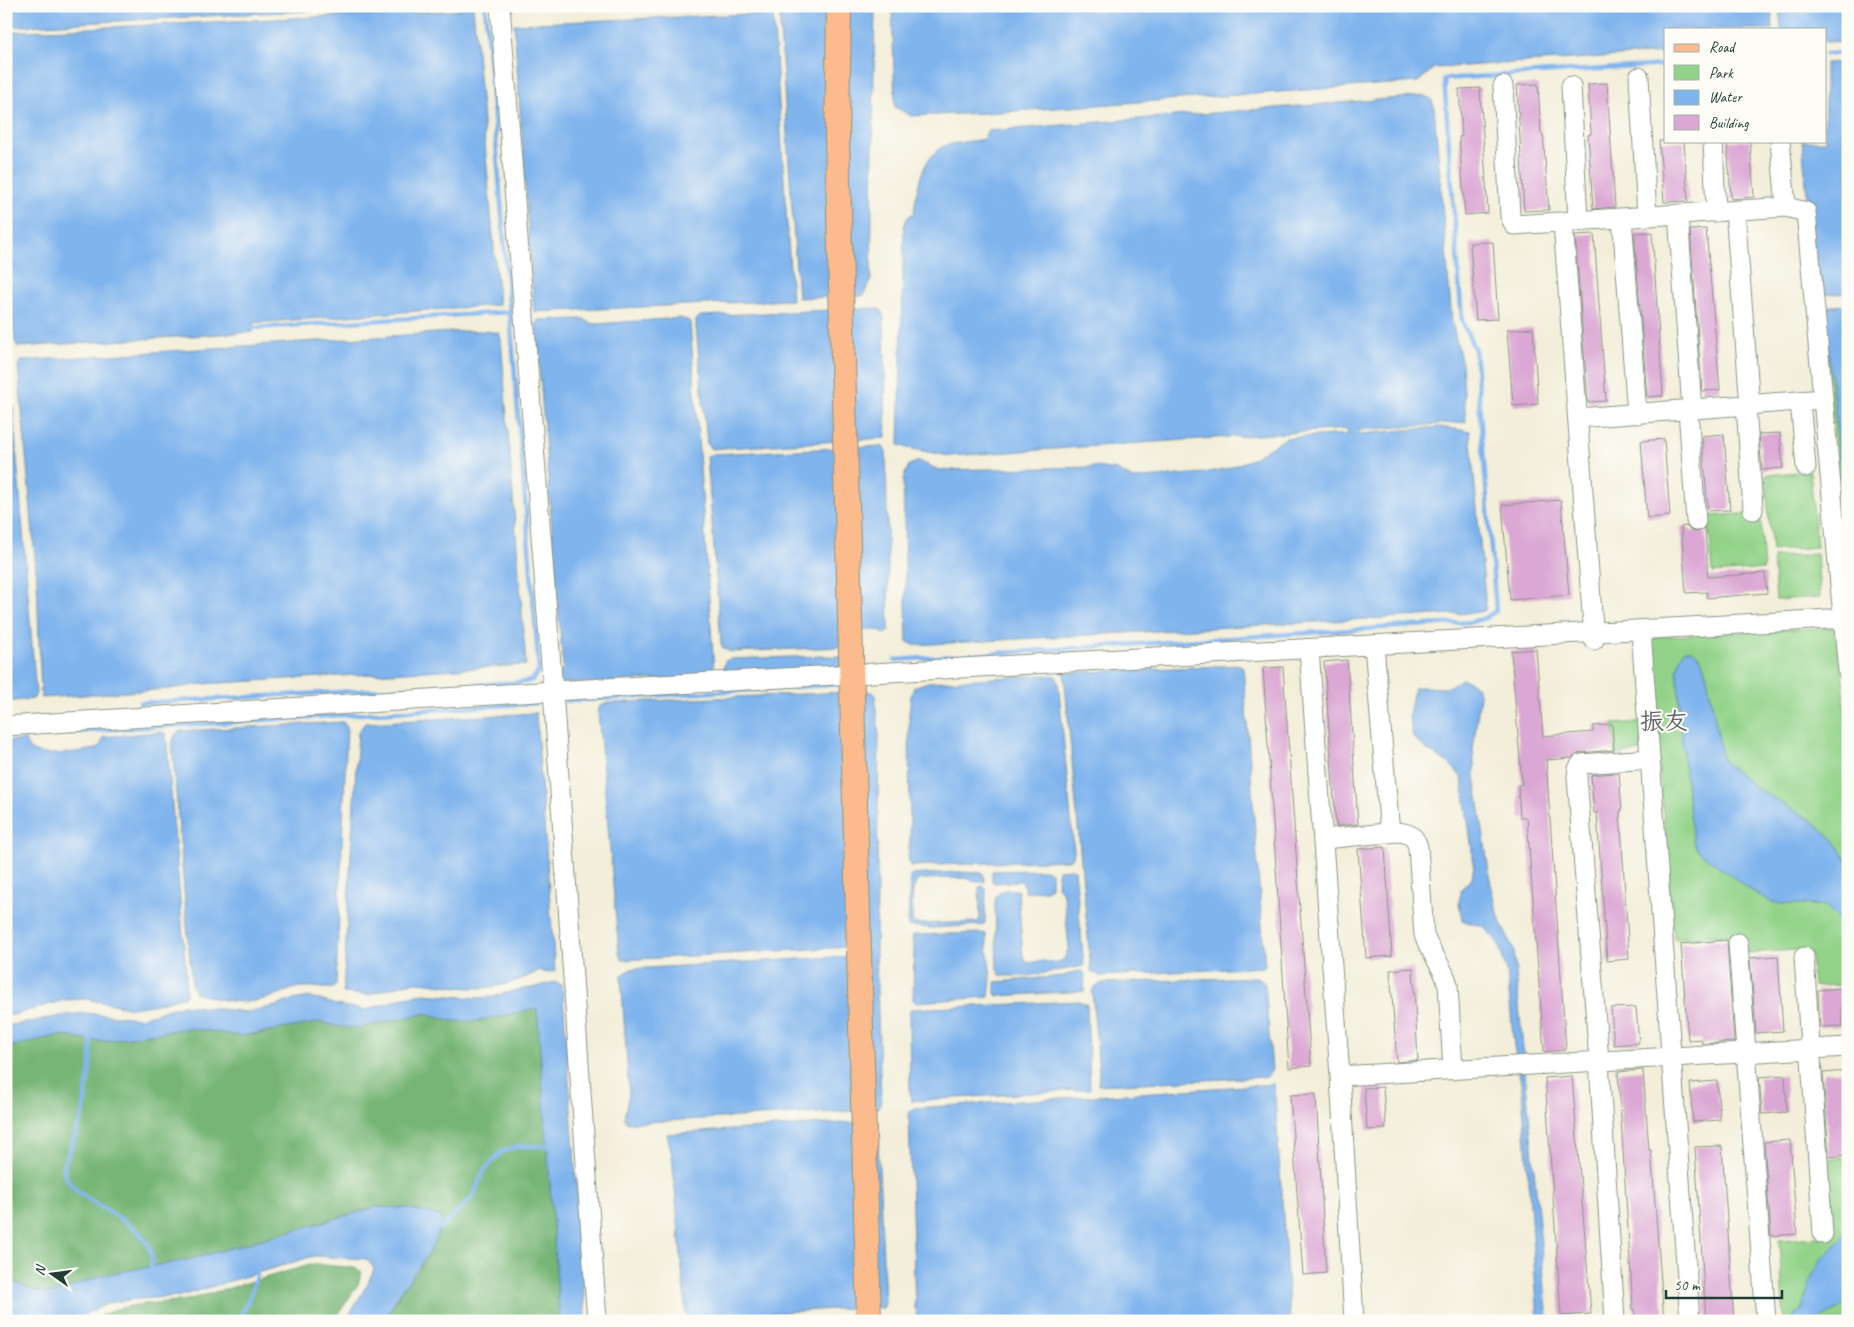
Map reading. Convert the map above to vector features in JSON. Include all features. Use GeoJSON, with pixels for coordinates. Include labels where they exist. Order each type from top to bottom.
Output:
{"type":"FeatureCollection","features":[{"type":"Feature","properties":{"kind":"main road"},"geometry":{"type":"LineString","coordinates":[[839,6],[837,138],[869,1321]]}},
{"type":"Feature","properties":{"kind":"street"},"geometry":{"type":"LineString","coordinates":[[500,6],[553,691],[597,1321]]}},
{"type":"Feature","properties":{"kind":"street"},"geometry":{"type":"LineString","coordinates":[[1639,77],[1647,216]]}},
{"type":"Feature","properties":{"kind":"street"},"geometry":{"type":"LineString","coordinates":[[1503,86],[1510,216],[1514,225],[1786,207],[1806,212],[1845,618],[1848,672]]}},
{"type":"Feature","properties":{"kind":"street"},"geometry":{"type":"LineString","coordinates":[[1571,86],[1571,221],[1578,418],[1593,636]]}},
{"type":"Feature","properties":{"kind":"street"},"geometry":{"type":"LineString","coordinates":[[1713,142],[1726,211],[1748,405],[1753,510]]}},
{"type":"Feature","properties":{"kind":"street"},"geometry":{"type":"LineString","coordinates":[[1780,142],[1786,207]]}},
{"type":"Feature","properties":{"kind":"street"},"geometry":{"type":"LineString","coordinates":[[1678,214],[1696,522]]}},
{"type":"Feature","properties":{"kind":"street"},"geometry":{"type":"LineString","coordinates":[[1622,218],[1637,414]]}},
{"type":"Feature","properties":{"kind":"street"},"geometry":{"type":"LineString","coordinates":[[1578,418],[1823,399]]}},
{"type":"Feature","properties":{"kind":"street"},"geometry":{"type":"LineString","coordinates":[[1800,401],[1806,467]]}},
{"type":"Feature","properties":{"kind":"street"},"geometry":{"type":"LineString","coordinates":[[6,726],[553,691],[852,681],[1309,648],[1593,636],[1641,630],[1845,618]]}},
{"type":"Feature","properties":{"kind":"street"},"geometry":{"type":"LineString","coordinates":[[1641,630],[1690,1321]]}},
{"type":"Feature","properties":{"kind":"street"},"geometry":{"type":"LineString","coordinates":[[1374,645],[1390,833]]}},
{"type":"Feature","properties":{"kind":"street"},"geometry":{"type":"LineString","coordinates":[[1309,648],[1340,1076],[1354,1321]]}},
{"type":"Feature","properties":{"kind":"street"},"geometry":{"type":"LineString","coordinates":[[1615,1321],[1599,1061],[1577,777],[1581,764],[1650,759]]}},
{"type":"Feature","properties":{"kind":"street"},"geometry":{"type":"LineString","coordinates":[[1322,838],[1406,832],[1416,839],[1424,935],[1446,976],[1448,985],[1453,1070]]}},
{"type":"Feature","properties":{"kind":"street"},"geometry":{"type":"LineString","coordinates":[[1738,942],[1766,1321]]}},
{"type":"Feature","properties":{"kind":"street"},"geometry":{"type":"LineString","coordinates":[[1804,957],[1823,1234]]}},
{"type":"Feature","properties":{"kind":"street"},"geometry":{"type":"LineString","coordinates":[[1340,1076],[1848,1047]]}},
{"type":"Feature","properties":{"kind":"green space"},"geometry":{"type":"Polygon","coordinates":[[[1832,306],[1826,310],[1848,534],[1848,589],[1822,307],[1832,306]]]}},
{"type":"Feature","properties":{"kind":"green space"},"geometry":{"type":"Polygon","coordinates":[[[1810,471],[1817,547],[1772,551],[1765,475],[1810,471]]]}},
{"type":"Feature","properties":{"kind":"green space"},"geometry":{"type":"Polygon","coordinates":[[[1760,513],[1764,569],[1713,573],[1708,516],[1760,513]]]}},
{"type":"Feature","properties":{"kind":"green space"},"geometry":{"type":"Polygon","coordinates":[[[1817,554],[1820,597],[1776,600],[1773,557],[1817,554]]]}},
{"type":"Feature","properties":{"kind":"green space"},"geometry":{"type":"Polygon","coordinates":[[[1834,627],[1839,632],[1848,745],[1848,985],[1813,986],[1811,955],[1795,950],[1747,953],[1746,941],[1730,935],[1674,939],[1649,649],[1655,637],[1834,627]]]}},
{"type":"Feature","properties":{"kind":"green space"},"geometry":{"type":"Polygon","coordinates":[[[1643,722],[1641,751],[1616,755],[1613,724],[1643,722]]]}},
{"type":"Feature","properties":{"kind":"green space"},"geometry":{"type":"Polygon","coordinates":[[[537,1008],[560,1321],[384,1321],[404,1288],[419,1269],[442,1217],[407,1208],[377,1207],[188,1260],[103,1275],[53,1294],[33,1290],[6,1279],[6,1048],[59,1035],[91,1041],[104,1041],[189,1028],[242,1036],[272,1032],[295,1025],[321,1022],[340,1027],[427,1013],[452,1021],[507,1015],[537,1008]]]}},
{"type":"Feature","properties":{"kind":"green space"},"geometry":{"type":"Polygon","coordinates":[[[1848,1157],[1848,1321],[1784,1321],[1779,1240],[1827,1236],[1822,1160],[1848,1157]]]}},
{"type":"Feature","properties":{"kind":"green space"},"geometry":{"type":"Polygon","coordinates":[[[313,1264],[356,1268],[362,1272],[358,1284],[334,1321],[90,1321],[116,1309],[135,1305],[187,1300],[313,1264]]]}},
{"type":"Feature","properties":{"kind":"water"},"geometry":{"type":"Polygon","coordinates":[[[6,6],[395,6],[6,27],[6,6]]]}},
{"type":"Feature","properties":{"kind":"water"},"geometry":{"type":"Polygon","coordinates":[[[465,6],[473,6],[499,305],[253,323],[253,332],[18,347],[15,342],[6,244],[6,32],[459,10],[465,6]]]}},
{"type":"Feature","properties":{"kind":"water"},"geometry":{"type":"Polygon","coordinates":[[[875,6],[871,280],[863,296],[798,298],[780,13],[787,9],[875,6]]]}},
{"type":"Feature","properties":{"kind":"water"},"geometry":{"type":"Polygon","coordinates":[[[892,6],[1771,6],[1773,28],[1664,28],[1664,53],[1434,68],[1418,82],[986,113],[911,116],[895,107],[892,6]]]}},
{"type":"Feature","properties":{"kind":"water"},"geometry":{"type":"Polygon","coordinates":[[[1779,6],[1848,6],[1848,41],[1826,42],[1826,28],[1781,28],[1779,6]]]}},
{"type":"Feature","properties":{"kind":"water"},"geometry":{"type":"Polygon","coordinates":[[[773,13],[792,300],[534,312],[514,24],[773,13]]]}},
{"type":"Feature","properties":{"kind":"water"},"geometry":{"type":"Polygon","coordinates":[[[1848,62],[1848,293],[1819,295],[1816,292],[1802,142],[1826,142],[1826,63],[1848,62]]]}},
{"type":"Feature","properties":{"kind":"water"},"geometry":{"type":"Polygon","coordinates":[[[1425,96],[1431,99],[1434,106],[1452,322],[1462,364],[1466,422],[1359,430],[1360,434],[1439,427],[1470,431],[1486,608],[1484,611],[915,645],[907,642],[903,479],[909,465],[919,461],[939,470],[1095,467],[1117,470],[1133,479],[1203,473],[1226,469],[1252,459],[1286,438],[1349,434],[1347,429],[950,456],[899,445],[904,227],[907,218],[914,213],[916,195],[924,167],[935,152],[942,147],[956,143],[984,139],[987,131],[1425,96]]]}},
{"type":"Feature","properties":{"kind":"water"},"geometry":{"type":"Polygon","coordinates":[[[1848,305],[1848,534],[1825,319],[1826,310],[1832,306],[1848,305]]]}},
{"type":"Feature","properties":{"kind":"water"},"geometry":{"type":"Polygon","coordinates":[[[875,308],[881,310],[884,318],[886,438],[711,449],[707,443],[696,327],[696,320],[700,316],[875,308]]]}},
{"type":"Feature","properties":{"kind":"water"},"geometry":{"type":"Polygon","coordinates":[[[680,318],[690,321],[714,670],[723,672],[725,661],[730,659],[825,656],[844,657],[852,670],[559,684],[557,679],[563,668],[536,325],[538,320],[584,319],[596,324],[680,318]]]}},
{"type":"Feature","properties":{"kind":"water"},"geometry":{"type":"Polygon","coordinates":[[[465,331],[499,333],[501,339],[526,665],[203,684],[169,689],[41,698],[37,580],[18,365],[21,361],[465,331]]]}},
{"type":"Feature","properties":{"kind":"water"},"geometry":{"type":"Polygon","coordinates":[[[6,365],[10,372],[36,694],[33,699],[6,702],[6,365]]]}},
{"type":"Feature","properties":{"kind":"water"},"geometry":{"type":"Polygon","coordinates":[[[882,446],[886,451],[889,631],[885,634],[879,630],[853,630],[841,647],[731,652],[724,649],[721,644],[707,456],[713,454],[882,446]]]}},
{"type":"Feature","properties":{"kind":"water"},"geometry":{"type":"Polygon","coordinates":[[[1685,650],[1692,650],[1699,656],[1705,667],[1723,761],[1756,788],[1811,820],[1834,840],[1848,861],[1848,929],[1826,906],[1772,902],[1752,891],[1698,851],[1693,841],[1684,765],[1677,670],[1680,658],[1685,650]]]}},
{"type":"Feature","properties":{"kind":"water"},"geometry":{"type":"Polygon","coordinates":[[[1240,665],[1243,667],[1265,967],[1100,976],[1091,971],[1064,673],[1240,665]]]}},
{"type":"Feature","properties":{"kind":"water"},"geometry":{"type":"Polygon","coordinates":[[[1044,675],[1056,676],[1058,681],[1074,851],[1073,857],[1069,860],[910,866],[908,856],[910,838],[909,713],[914,687],[928,682],[1044,675]]]}},
{"type":"Feature","properties":{"kind":"water"},"geometry":{"type":"Polygon","coordinates":[[[1462,679],[1476,686],[1480,696],[1473,750],[1475,776],[1492,893],[1501,923],[1514,951],[1548,1321],[1538,1321],[1522,1088],[1514,1046],[1507,972],[1498,943],[1485,927],[1464,921],[1461,916],[1459,902],[1462,888],[1472,878],[1474,865],[1462,778],[1450,764],[1426,749],[1413,737],[1409,716],[1414,688],[1446,688],[1462,679]]]}},
{"type":"Feature","properties":{"kind":"water"},"geometry":{"type":"Polygon","coordinates":[[[867,691],[875,694],[879,736],[876,954],[881,1101],[879,1107],[872,1110],[627,1123],[624,1118],[629,1093],[621,976],[631,969],[867,955],[864,946],[622,960],[619,954],[598,711],[600,706],[608,703],[867,691]]]}},
{"type":"Feature","properties":{"kind":"water"},"geometry":{"type":"Polygon","coordinates":[[[536,713],[555,971],[546,973],[540,970],[517,981],[484,988],[417,982],[368,995],[343,993],[358,732],[365,723],[536,713]]]}},
{"type":"Feature","properties":{"kind":"water"},"geometry":{"type":"Polygon","coordinates":[[[343,722],[347,727],[336,984],[333,988],[297,988],[249,1002],[223,1000],[195,993],[192,986],[172,744],[175,735],[180,731],[343,722]]]}},
{"type":"Feature","properties":{"kind":"water"},"geometry":{"type":"Polygon","coordinates":[[[160,732],[166,734],[167,744],[186,973],[186,996],[132,1008],[87,999],[65,1000],[13,1015],[6,1015],[6,741],[25,740],[28,747],[33,751],[56,754],[96,749],[101,745],[103,737],[160,732]]]}},
{"type":"Feature","properties":{"kind":"water"},"geometry":{"type":"Polygon","coordinates":[[[1045,870],[1051,872],[1051,887],[1046,890],[1025,892],[1021,881],[995,883],[992,881],[992,871],[1045,870]]]}},
{"type":"Feature","properties":{"kind":"water"},"geometry":{"type":"Polygon","coordinates":[[[1058,870],[1075,870],[1084,966],[1028,976],[1001,976],[997,969],[996,896],[1006,890],[1018,891],[1023,956],[1027,963],[1043,961],[1058,963],[1064,959],[1069,948],[1064,898],[1057,886],[1058,870]]]}},
{"type":"Feature","properties":{"kind":"water"},"geometry":{"type":"Polygon","coordinates":[[[957,872],[983,873],[985,882],[977,882],[966,878],[920,879],[914,886],[912,920],[916,924],[979,921],[979,887],[983,886],[986,889],[985,923],[982,925],[932,928],[908,926],[910,877],[912,875],[957,872]]]}},
{"type":"Feature","properties":{"kind":"water"},"geometry":{"type":"Polygon","coordinates":[[[986,934],[991,979],[989,997],[916,1002],[913,1000],[913,935],[986,934]]]}},
{"type":"Feature","properties":{"kind":"water"},"geometry":{"type":"Polygon","coordinates":[[[1082,971],[1085,974],[1084,991],[998,996],[995,994],[995,982],[1064,976],[1082,971]]]}},
{"type":"Feature","properties":{"kind":"water"},"geometry":{"type":"Polygon","coordinates":[[[1260,978],[1265,984],[1272,1070],[1267,1077],[1098,1085],[1099,1072],[1092,991],[1096,986],[1103,983],[1260,978]]]}},
{"type":"Feature","properties":{"kind":"water"},"geometry":{"type":"Polygon","coordinates":[[[554,982],[561,985],[563,995],[586,1321],[560,1321],[537,1008],[478,1021],[452,1021],[427,1013],[358,1028],[340,1027],[321,1022],[242,1036],[189,1028],[104,1041],[91,1041],[59,1035],[6,1048],[6,1025],[65,1015],[85,1013],[140,1018],[183,1005],[247,1012],[311,997],[336,1005],[366,1010],[405,997],[423,994],[476,998],[493,997],[554,982]]]}},
{"type":"Feature","properties":{"kind":"water"},"geometry":{"type":"Polygon","coordinates":[[[1079,1001],[1087,1005],[1090,1089],[911,1101],[909,1015],[911,1009],[1079,1001]]]}},
{"type":"Feature","properties":{"kind":"water"},"geometry":{"type":"Polygon","coordinates":[[[1274,1084],[1290,1318],[1228,1321],[917,1321],[915,1308],[910,1111],[915,1108],[1274,1084]]]}},
{"type":"Feature","properties":{"kind":"water"},"geometry":{"type":"Polygon","coordinates":[[[858,1122],[877,1123],[885,1304],[883,1308],[865,1307],[689,1318],[686,1314],[672,1155],[667,1134],[858,1122]]]}},
{"type":"Feature","properties":{"kind":"water"},"geometry":{"type":"Polygon","coordinates":[[[377,1207],[407,1208],[442,1217],[433,1245],[398,1295],[384,1321],[346,1321],[374,1269],[367,1259],[314,1256],[180,1296],[109,1303],[89,1312],[76,1321],[6,1321],[6,1279],[33,1290],[53,1294],[103,1275],[188,1260],[377,1207]]]}},
{"type":"Feature","properties":{"kind":"water"},"geometry":{"type":"Polygon","coordinates":[[[1848,1228],[1848,1303],[1815,1321],[1792,1321],[1795,1314],[1802,1310],[1812,1276],[1821,1260],[1841,1240],[1848,1228]]]}},
{"type":"Feature","properties":{"kind":"building"},"geometry":{"type":"Polygon","coordinates":[[[1607,83],[1615,207],[1593,209],[1588,135],[1591,134],[1588,84],[1607,83]]]}},
{"type":"Feature","properties":{"kind":"building"},"geometry":{"type":"Polygon","coordinates":[[[1538,84],[1549,210],[1524,211],[1517,85],[1538,84]]]}},
{"type":"Feature","properties":{"kind":"building"},"geometry":{"type":"Polygon","coordinates":[[[1480,88],[1488,213],[1465,215],[1459,137],[1462,136],[1459,89],[1480,88]]]}},
{"type":"Feature","properties":{"kind":"building"},"geometry":{"type":"Polygon","coordinates":[[[1659,141],[1684,142],[1688,201],[1664,202],[1659,141]]]}},
{"type":"Feature","properties":{"kind":"building"},"geometry":{"type":"Polygon","coordinates":[[[1727,142],[1750,142],[1754,197],[1731,199],[1727,142]]]}},
{"type":"Feature","properties":{"kind":"building"},"geometry":{"type":"Polygon","coordinates":[[[1706,229],[1720,390],[1702,391],[1690,230],[1706,229]]]}},
{"type":"Feature","properties":{"kind":"building"},"geometry":{"type":"Polygon","coordinates":[[[1652,232],[1663,396],[1647,397],[1634,233],[1652,232]]]}},
{"type":"Feature","properties":{"kind":"building"},"geometry":{"type":"Polygon","coordinates":[[[1594,234],[1606,401],[1588,402],[1575,235],[1594,234]]]}},
{"type":"Feature","properties":{"kind":"building"},"geometry":{"type":"Polygon","coordinates":[[[1493,242],[1498,319],[1476,320],[1470,243],[1493,242]]]}},
{"type":"Feature","properties":{"kind":"building"},"geometry":{"type":"Polygon","coordinates":[[[1533,328],[1538,404],[1513,406],[1507,330],[1533,328]]]}},
{"type":"Feature","properties":{"kind":"building"},"geometry":{"type":"Polygon","coordinates":[[[1780,433],[1783,468],[1762,470],[1759,434],[1780,433]]]}},
{"type":"Feature","properties":{"kind":"building"},"geometry":{"type":"Polygon","coordinates":[[[1724,434],[1730,510],[1708,511],[1702,436],[1724,434]]]}},
{"type":"Feature","properties":{"kind":"building"},"geometry":{"type":"Polygon","coordinates":[[[1664,439],[1670,516],[1647,518],[1641,441],[1664,439]]]}},
{"type":"Feature","properties":{"kind":"building"},"geometry":{"type":"Polygon","coordinates":[[[1561,500],[1569,595],[1510,600],[1502,505],[1561,500]]]}},
{"type":"Feature","properties":{"kind":"building"},"geometry":{"type":"Polygon","coordinates":[[[1686,526],[1691,531],[1696,532],[1705,528],[1708,577],[1765,573],[1767,593],[1707,598],[1707,592],[1686,593],[1681,527],[1686,526]]]}},
{"type":"Feature","properties":{"kind":"building"},"geometry":{"type":"Polygon","coordinates":[[[1536,649],[1543,736],[1593,732],[1593,726],[1612,724],[1614,750],[1580,753],[1572,758],[1546,760],[1566,1050],[1544,1052],[1527,818],[1520,818],[1518,785],[1522,784],[1511,651],[1536,649]]]}},
{"type":"Feature","properties":{"kind":"building"},"geometry":{"type":"Polygon","coordinates":[[[1347,660],[1358,824],[1336,826],[1324,662],[1347,660]]]}},
{"type":"Feature","properties":{"kind":"building"},"geometry":{"type":"Polygon","coordinates":[[[1283,667],[1311,1066],[1289,1068],[1263,668],[1283,667]]]}},
{"type":"Feature","properties":{"kind":"building"},"geometry":{"type":"Polygon","coordinates":[[[1619,773],[1629,959],[1607,961],[1597,813],[1594,813],[1591,775],[1619,773]]]}},
{"type":"Feature","properties":{"kind":"building"},"geometry":{"type":"Polygon","coordinates":[[[1385,847],[1392,956],[1366,958],[1358,849],[1385,847]]]}},
{"type":"Feature","properties":{"kind":"building"},"geometry":{"type":"Polygon","coordinates":[[[1727,940],[1734,1042],[1702,1044],[1702,1039],[1688,1040],[1681,944],[1727,940]]]}},
{"type":"Feature","properties":{"kind":"building"},"geometry":{"type":"Polygon","coordinates":[[[1778,956],[1783,1031],[1756,1033],[1750,958],[1778,956]]]}},
{"type":"Feature","properties":{"kind":"building"},"geometry":{"type":"Polygon","coordinates":[[[1413,968],[1418,1060],[1397,1062],[1390,970],[1413,968]]]}},
{"type":"Feature","properties":{"kind":"building"},"geometry":{"type":"Polygon","coordinates":[[[1840,988],[1843,1026],[1820,1027],[1818,990],[1840,988]]]}},
{"type":"Feature","properties":{"kind":"building"},"geometry":{"type":"Polygon","coordinates":[[[1636,1007],[1639,1043],[1614,1045],[1611,1008],[1636,1007]]]}},
{"type":"Feature","properties":{"kind":"building"},"geometry":{"type":"Polygon","coordinates":[[[1643,1070],[1664,1321],[1636,1321],[1635,1309],[1633,1309],[1618,1072],[1643,1070]]]}},
{"type":"Feature","properties":{"kind":"building"},"geometry":{"type":"Polygon","coordinates":[[[1846,1071],[1848,1155],[1829,1157],[1823,1073],[1846,1071]]]}},
{"type":"Feature","properties":{"kind":"building"},"geometry":{"type":"Polygon","coordinates":[[[1785,1075],[1787,1112],[1762,1114],[1759,1077],[1785,1075]]]}},
{"type":"Feature","properties":{"kind":"building"},"geometry":{"type":"Polygon","coordinates":[[[1572,1076],[1591,1314],[1561,1316],[1545,1078],[1572,1076]]]}},
{"type":"Feature","properties":{"kind":"building"},"geometry":{"type":"Polygon","coordinates":[[[1717,1081],[1720,1120],[1693,1122],[1690,1083],[1717,1081]]]}},
{"type":"Feature","properties":{"kind":"building"},"geometry":{"type":"Polygon","coordinates":[[[1383,1087],[1386,1129],[1367,1130],[1364,1088],[1383,1087]]]}},
{"type":"Feature","properties":{"kind":"building"},"geometry":{"type":"Polygon","coordinates":[[[1316,1094],[1326,1273],[1303,1275],[1290,1095],[1316,1094]]]}},
{"type":"Feature","properties":{"kind":"building"},"geometry":{"type":"Polygon","coordinates":[[[1790,1140],[1797,1234],[1771,1236],[1764,1142],[1790,1140]]]}},
{"type":"Feature","properties":{"kind":"building"},"geometry":{"type":"Polygon","coordinates":[[[1722,1146],[1734,1321],[1706,1321],[1695,1147],[1722,1146]]]}},
{"type":"Feature","properties":{"kind":"waterway"},"geometry":{"type":"LineString","coordinates":[[140,703],[525,682],[532,680],[539,671],[485,6]]}},
{"type":"Feature","properties":{"kind":"waterway"},"geometry":{"type":"LineString","coordinates":[[1826,54],[1848,53]]}},
{"type":"Feature","properties":{"kind":"waterway"},"geometry":{"type":"LineString","coordinates":[[895,660],[1471,622],[1485,618],[1496,611],[1475,350],[1462,321],[1444,79],[1664,65]]}},
{"type":"Feature","properties":{"kind":"waterway"},"geometry":{"type":"LineString","coordinates":[[253,328],[510,312]]}},
{"type":"Feature","properties":{"kind":"waterway"},"geometry":{"type":"LineString","coordinates":[[566,701],[846,684]]}},
{"type":"Feature","properties":{"kind":"waterway"},"geometry":{"type":"LineString","coordinates":[[6,736],[538,703]]}},
{"type":"Feature","properties":{"kind":"waterway"},"geometry":{"type":"LineString","coordinates":[[91,1041],[91,1061],[83,1114],[64,1165],[68,1179],[78,1192],[142,1235],[150,1249],[151,1266]]}},
{"type":"Feature","properties":{"kind":"waterway"},"geometry":{"type":"LineString","coordinates":[[441,1228],[473,1197],[483,1172],[501,1152],[519,1146],[547,1146]]}},
{"type":"Feature","properties":{"kind":"waterway"},"geometry":{"type":"LineString","coordinates":[[237,1321],[250,1298],[257,1272]]}},
{"type":"Feature","properties":{"kind":"district","name":"振友"},"geometry":{"type":"Point","coordinates":[1664,721]}}]}
